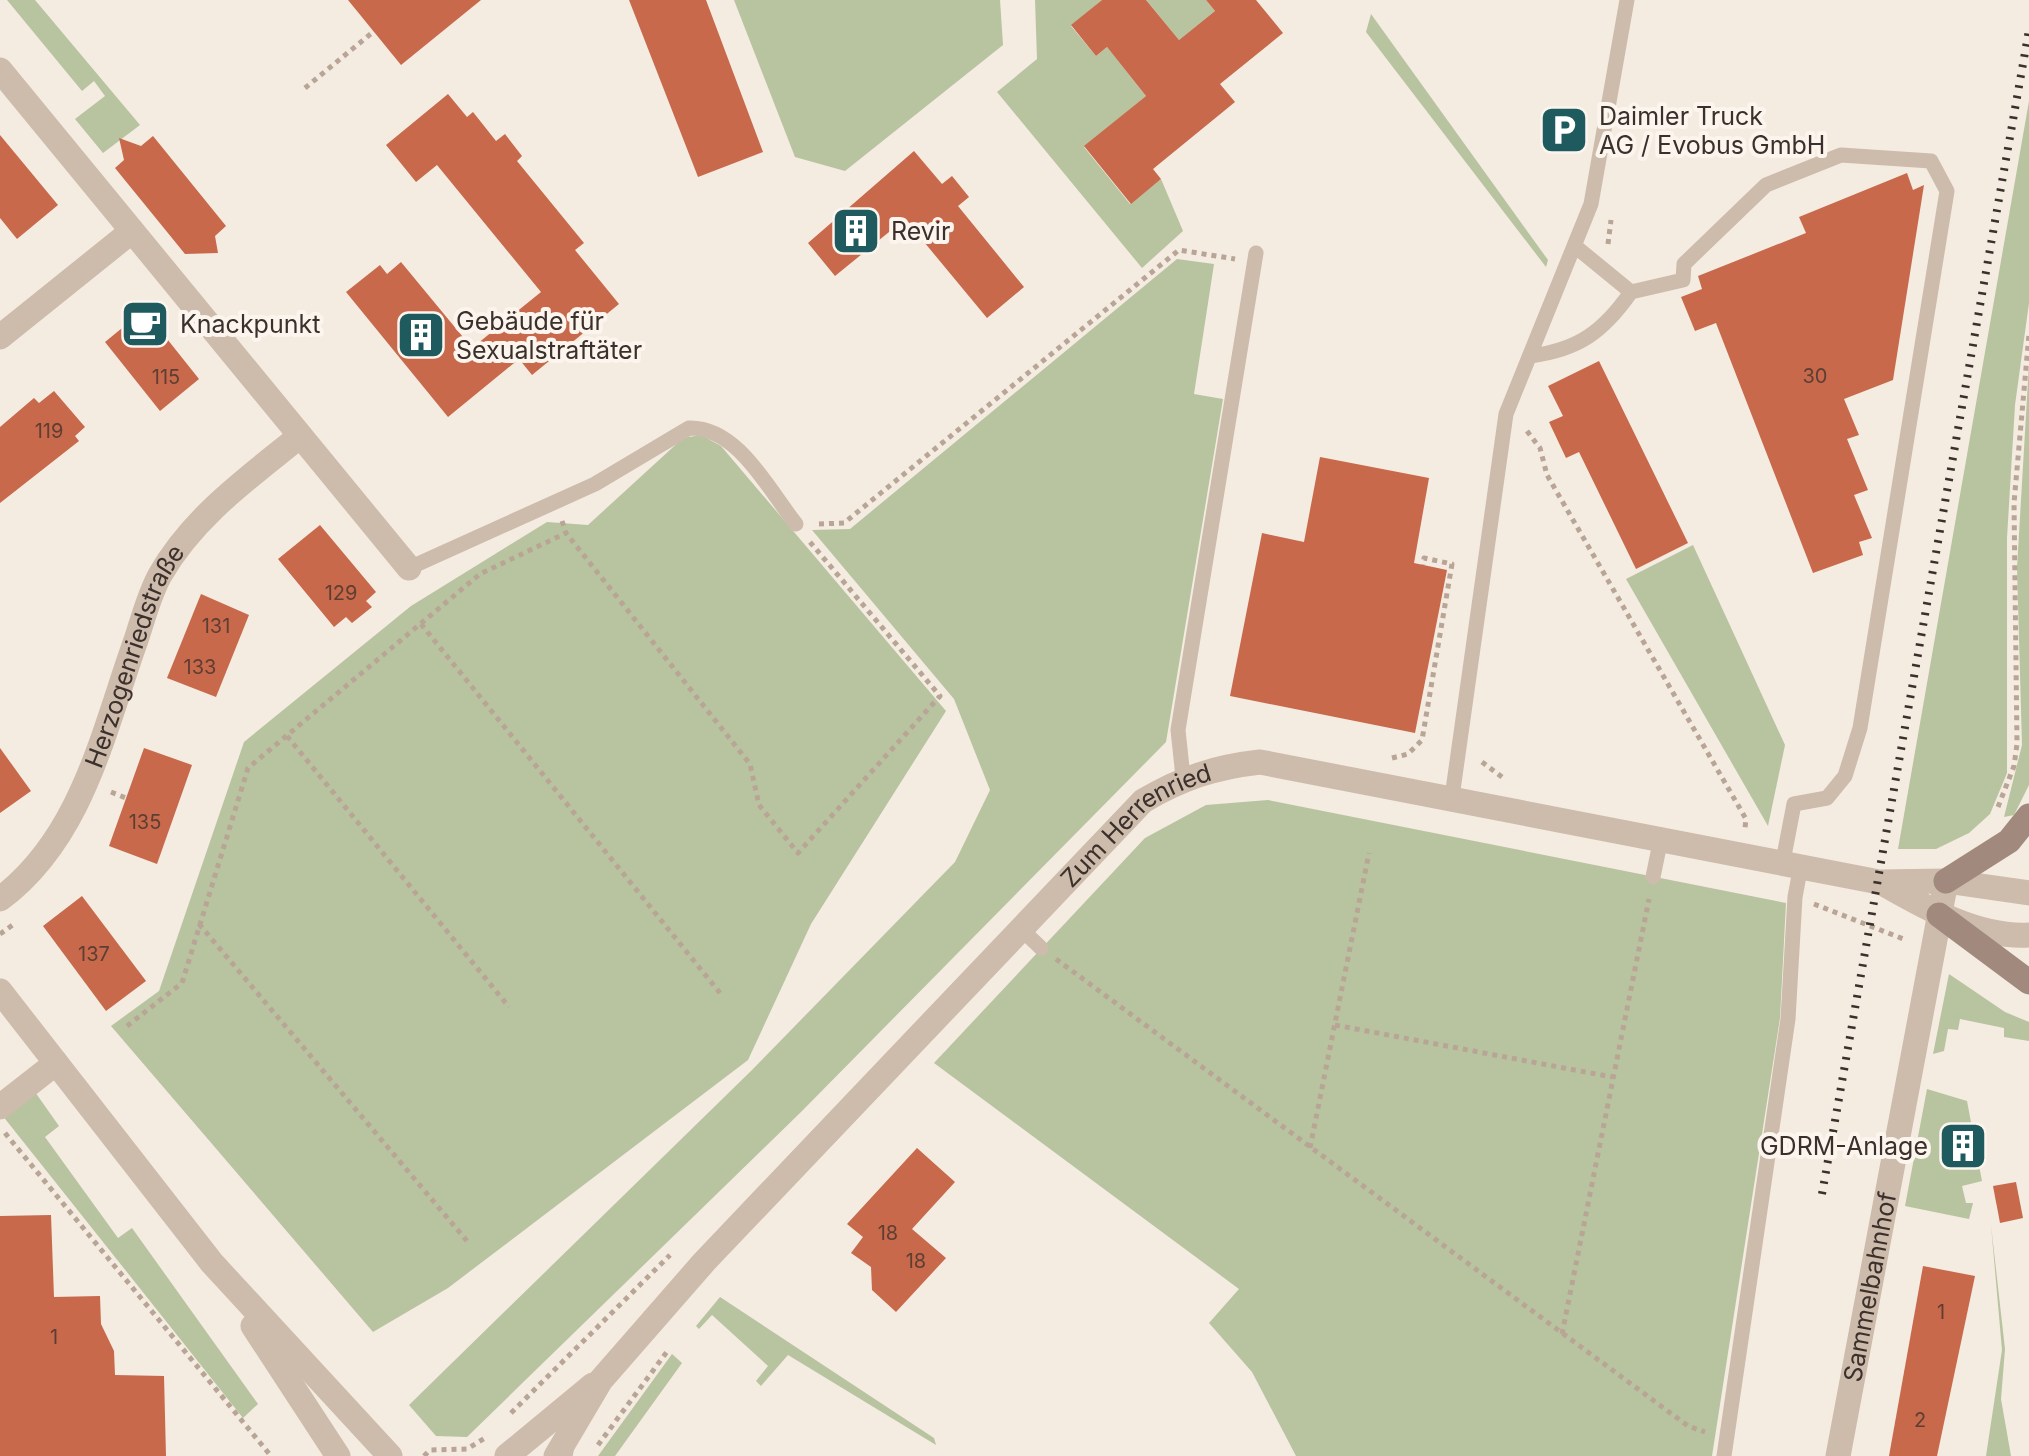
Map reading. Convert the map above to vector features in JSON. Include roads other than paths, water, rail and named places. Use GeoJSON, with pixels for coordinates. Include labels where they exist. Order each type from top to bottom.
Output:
{"type":"FeatureCollection","features":[{"type":"Feature","properties":{"kind":"main road"},"geometry":{"type":"LineString","coordinates":[[1946,882],[2009,840],[2029,816]]}},
{"type":"Feature","properties":{"kind":"main road"},"geometry":{"type":"LineString","coordinates":[[1939,915],[2029,982]]}},
{"type":"Feature","properties":{"kind":"street"},"geometry":{"type":"LineString","coordinates":[[0,70],[409,568]]}},
{"type":"Feature","properties":{"kind":"street"},"geometry":{"type":"LineString","coordinates":[[0,337],[132,231]]}},
{"type":"Feature","properties":{"kind":"street","name":"Herzogenriedstraße"},"geometry":{"type":"LineString","coordinates":[[0,899],[54,847],[78,803],[157,580],[179,543],[204,516],[300,436]]}},
{"type":"Feature","properties":{"kind":"street","name":"Zum Herrenried"},"geometry":{"type":"LineString","coordinates":[[507,1456],[601,1380],[704,1262],[1143,800],[1183,778],[1220,766],[1260,762],[1879,882],[1946,882],[2029,893]]}},
{"type":"Feature","properties":{"kind":"street","name":"Zum Herrenried"},"geometry":{"type":"LineString","coordinates":[[1879,882],[1939,915],[2013,936],[2029,935]]}},
{"type":"Feature","properties":{"kind":"street","name":"Sammelbahnhof"},"geometry":{"type":"LineString","coordinates":[[1838,1456],[1946,882]]}},
{"type":"Feature","properties":{"kind":"street"},"geometry":{"type":"LineString","coordinates":[[0,992],[212,1262],[390,1456]]}},
{"type":"Feature","properties":{"kind":"street"},"geometry":{"type":"LineString","coordinates":[[0,1107],[56,1063]]}},
{"type":"Feature","properties":{"kind":"street"},"geometry":{"type":"LineString","coordinates":[[212,1262],[338,1456]]}},
{"type":"Feature","properties":{"kind":"street","name":"Zum Herrenried"},"geometry":{"type":"LineString","coordinates":[[559,1454],[601,1380]]}},
{"type":"Feature","properties":{"kind":"lane"},"geometry":{"type":"LineString","coordinates":[[1452,797],[1506,414],[1591,204],[1627,0]]}},
{"type":"Feature","properties":{"kind":"lane"},"geometry":{"type":"LineString","coordinates":[[1530,356],[1568,351],[1613,318],[1631,292],[1683,280],[1684,264],[1766,185],[1841,155],[1932,161],[1947,191],[1860,728],[1844,776],[1827,798],[1794,804],[1788,835],[1795,897],[1788,1019],[1724,1456]]}},
{"type":"Feature","properties":{"kind":"lane"},"geometry":{"type":"LineString","coordinates":[[1576,247],[1631,292]]}},
{"type":"Feature","properties":{"kind":"lane"},"geometry":{"type":"LineString","coordinates":[[1183,778],[1178,730],[1256,258]]}},
{"type":"Feature","properties":{"kind":"lane"},"geometry":{"type":"LineString","coordinates":[[409,568],[595,484],[666,438],[689,428],[707,428],[730,441],[796,524]]}},
{"type":"Feature","properties":{"kind":"lane"},"geometry":{"type":"LineString","coordinates":[[1653,877],[1661,838]]}},
{"type":"Feature","properties":{"kind":"lane"},"geometry":{"type":"LineString","coordinates":[[1020,928],[1041,948]]}},
{"type":"Feature","properties":{"kind":"railway"},"geometry":{"type":"LineString","coordinates":[[1822,1194],[2029,30]]}},
{"type":"Feature","properties":{"kind":"place","name":"Daimler Truck AG / Evobus GmbH"},"geometry":{"type":"Point","coordinates":[1564,130]}},
{"type":"Feature","properties":{"kind":"place","name":"Revir"},"geometry":{"type":"Point","coordinates":[856,231]}},
{"type":"Feature","properties":{"kind":"place","name":"Knackpunkt"},"geometry":{"type":"Point","coordinates":[145,324]}},
{"type":"Feature","properties":{"kind":"place","name":"Gebäude für Sexualstraftäter"},"geometry":{"type":"Point","coordinates":[421,335]}},
{"type":"Feature","properties":{"kind":"place","name":"GDRM-Anlage"},"geometry":{"type":"Point","coordinates":[1963,1146]}}]}
